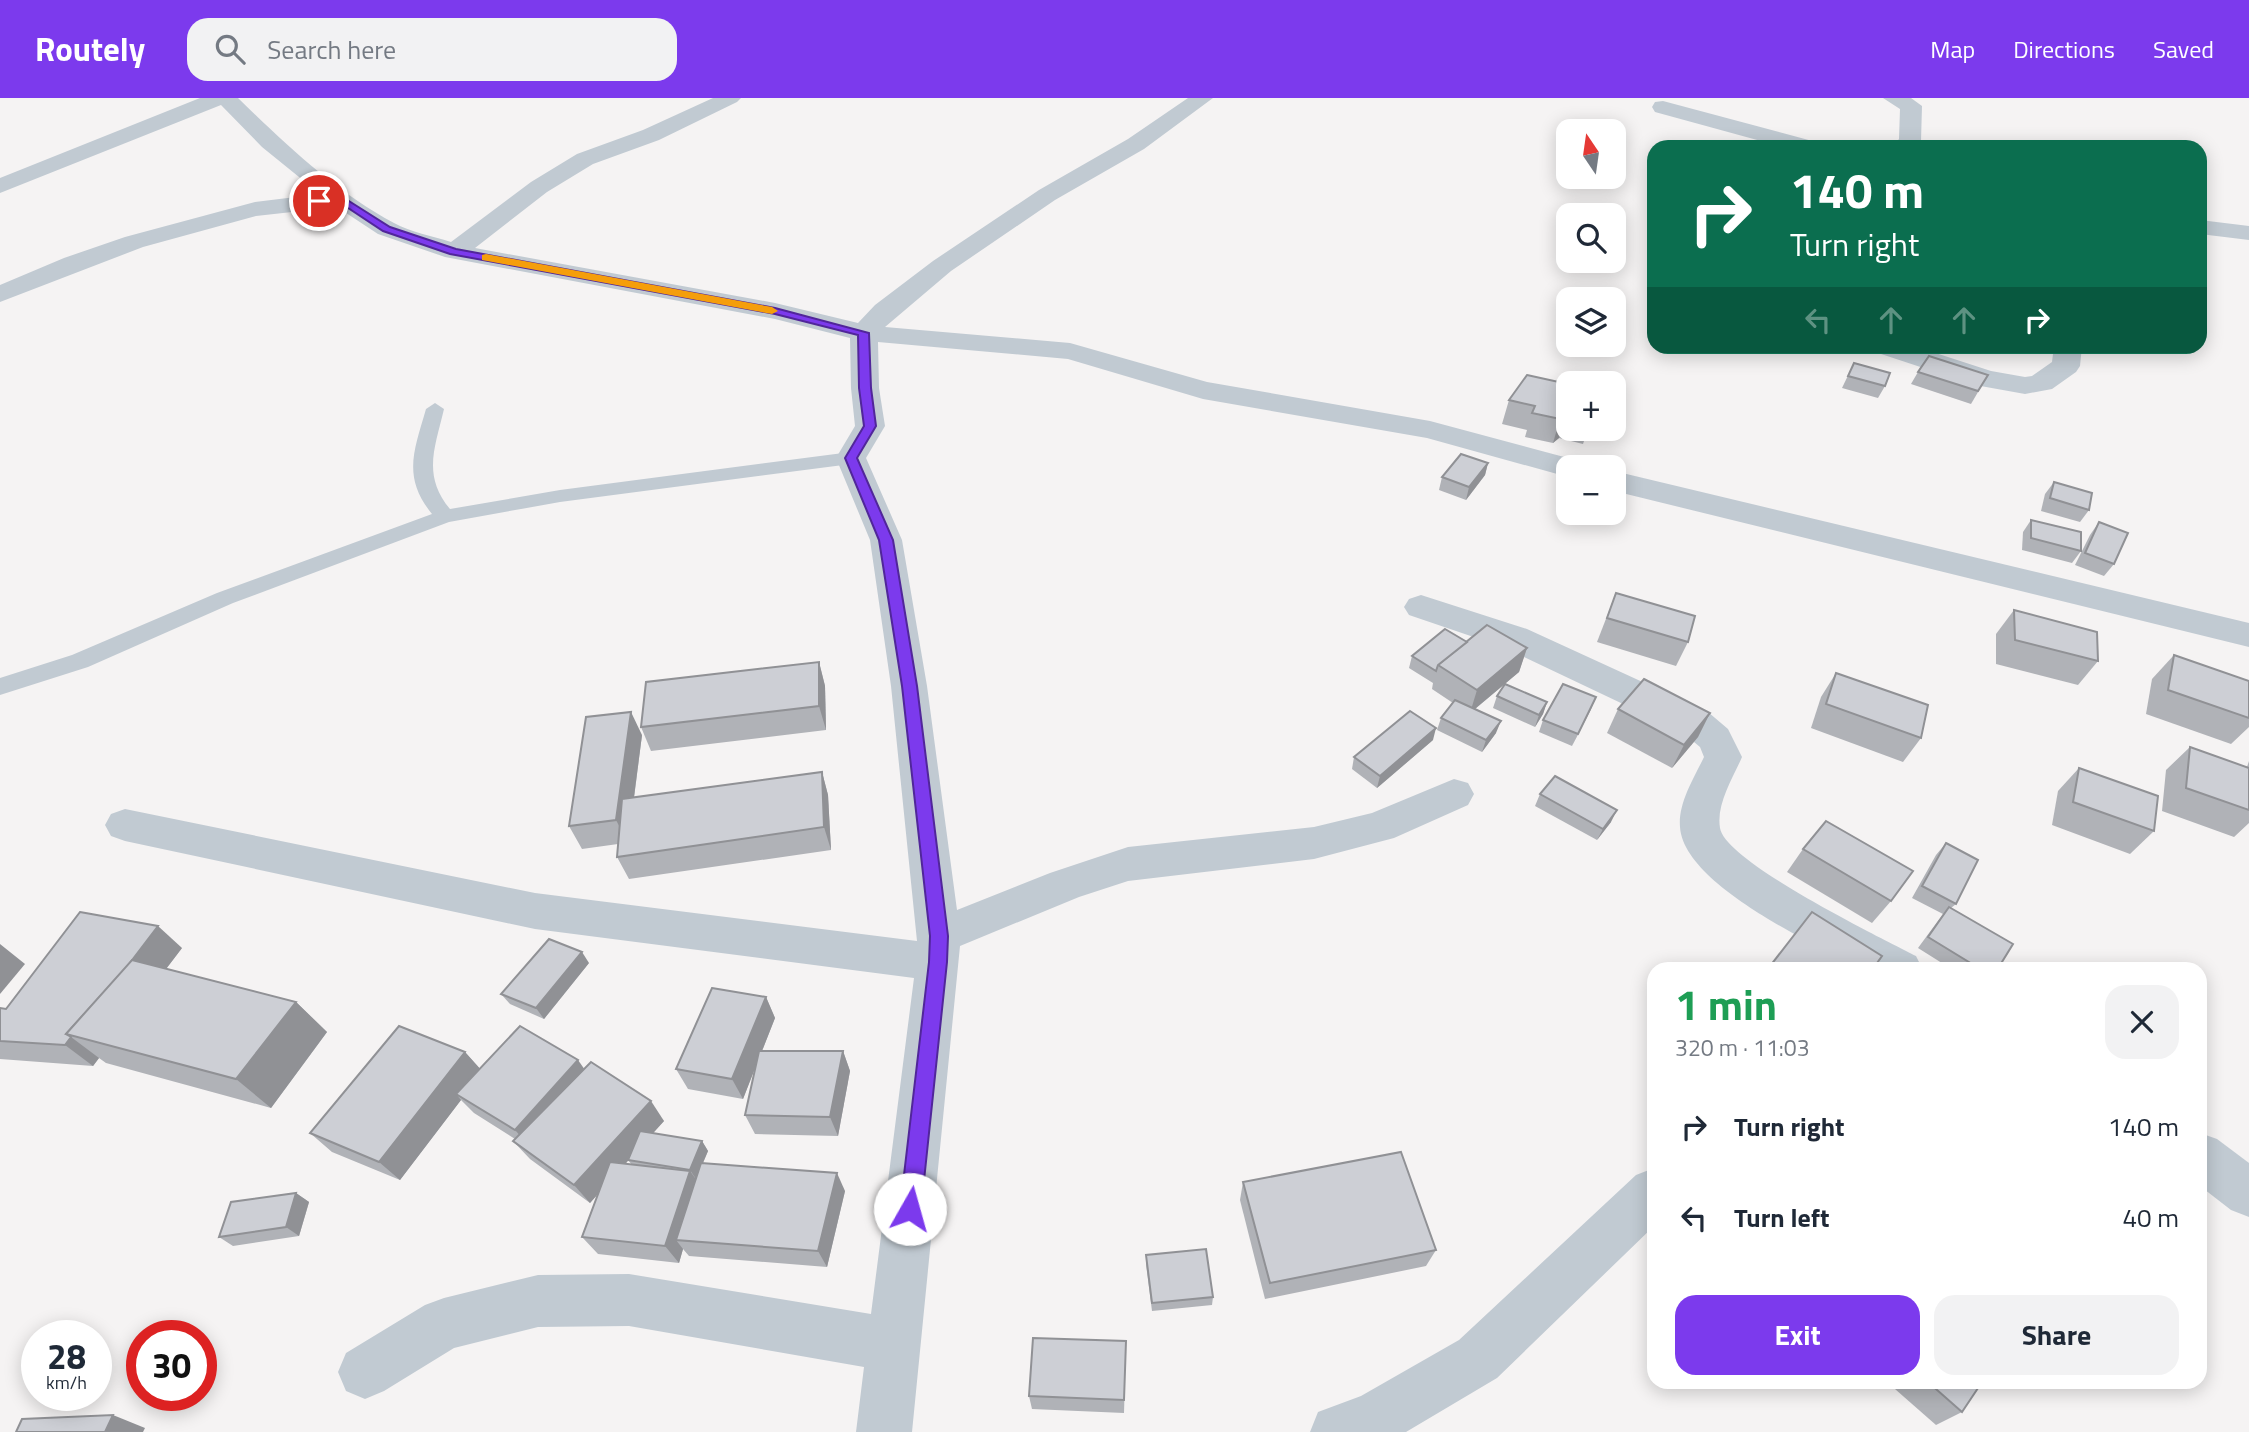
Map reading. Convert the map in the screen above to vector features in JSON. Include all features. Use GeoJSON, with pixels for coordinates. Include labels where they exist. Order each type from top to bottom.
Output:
{"type":"FeatureCollection","features":[{"type":"Feature","properties":{"kind":"street"},"geometry":{"type":"LineString","coordinates":[[0,186],[219,98]]}},
{"type":"Feature","properties":{"kind":"street"},"geometry":{"type":"LineString","coordinates":[[226,98],[270,142],[341,199],[387,229],[454,251],[775,311],[863,333],[1070,351],[1203,390],[1430,430],[1556,465]]}},
{"type":"Feature","properties":{"kind":"street"},"geometry":{"type":"LineString","coordinates":[[454,251],[539,187],[585,159],[651,135],[730,98]]}},
{"type":"Feature","properties":{"kind":"street"},"geometry":{"type":"LineString","coordinates":[[884,1432],[939,949],[909,686],[886,540],[851,458],[870,426],[865,388],[863,333],[884,311],[942,265],[1047,195],[1136,144],[1202,98]]}},
{"type":"Feature","properties":{"kind":"street"},"geometry":{"type":"LineString","coordinates":[[1894,98],[1911,106],[1910,140]]}},
{"type":"Feature","properties":{"kind":"street"},"geometry":{"type":"LineString","coordinates":[[1663,107],[1703,115],[1780,140]]}},
{"type":"Feature","properties":{"kind":"street"},"geometry":{"type":"LineString","coordinates":[[0,294],[73,263],[134,242],[255,209],[341,199]]}},
{"type":"Feature","properties":{"kind":"street"},"geometry":{"type":"LineString","coordinates":[[2207,228],[2249,233]]}},
{"type":"Feature","properties":{"kind":"street"},"geometry":{"type":"LineString","coordinates":[[1910,354],[1992,380],[2023,385],[2039,384],[2066,366],[2067,354]]}},
{"type":"Feature","properties":{"kind":"street"},"geometry":{"type":"LineString","coordinates":[[1626,484],[2178,615],[2249,635]]}},
{"type":"Feature","properties":{"kind":"street"},"geometry":{"type":"LineString","coordinates":[[1421,607],[1515,638],[1695,722],[1715,739],[1723,757],[1699,815],[1702,838],[1721,861],[1806,920],[1886,962]]}},
{"type":"Feature","properties":{"kind":"street"},"geometry":{"type":"LineString","coordinates":[[125,825],[535,911],[939,949],[1065,885],[1128,864],[1314,843],[1380,827],[1454,794]]}},
{"type":"Feature","properties":{"kind":"street"},"geometry":{"type":"LineString","coordinates":[[2207,1161],[2249,1193]]}},
{"type":"Feature","properties":{"kind":"street"},"geometry":{"type":"LineString","coordinates":[[1338,1432],[1375,1419],[1478,1359],[1647,1199]]}},
{"type":"Feature","properties":{"kind":"street"},"geometry":{"type":"LineString","coordinates":[[365,1372],[444,1324],[538,1301],[629,1300],[895,1345]]}},
{"type":"Feature","properties":{"kind":"lane"},"geometry":{"type":"LineString","coordinates":[[435,409],[424,456],[423,474],[426,490],[445,516]]}},
{"type":"Feature","properties":{"kind":"lane"},"geometry":{"type":"LineString","coordinates":[[0,687],[80,661],[225,598],[445,516],[560,496],[851,458]]}},
{"type":"Feature","properties":{"kind":"building"},"geometry":{"type":"Polygon","coordinates":[[[1929,356],[1988,375],[1978,391],[1918,372],[1929,356]]]}},
{"type":"Feature","properties":{"kind":"building"},"geometry":{"type":"Polygon","coordinates":[[[1854,363],[1890,373],[1885,386],[1848,376],[1854,363]]]}},
{"type":"Feature","properties":{"kind":"building"},"geometry":{"type":"Polygon","coordinates":[[[1527,375],[1556,381],[1556,418],[1532,413],[1535,406],[1509,400],[1527,375]]]}},
{"type":"Feature","properties":{"kind":"building"},"geometry":{"type":"Polygon","coordinates":[[[1461,454],[1488,463],[1469,487],[1442,477],[1461,454]]]}},
{"type":"Feature","properties":{"kind":"building"},"geometry":{"type":"Polygon","coordinates":[[[2054,482],[2092,493],[2089,510],[2050,498],[2054,482]]]}},
{"type":"Feature","properties":{"kind":"building"},"geometry":{"type":"Polygon","coordinates":[[[2031,520],[2081,532],[2081,551],[2031,538],[2031,520]]]}},
{"type":"Feature","properties":{"kind":"building"},"geometry":{"type":"Polygon","coordinates":[[[2099,522],[2128,533],[2114,564],[2085,553],[2099,522]]]}},
{"type":"Feature","properties":{"kind":"building"},"geometry":{"type":"Polygon","coordinates":[[[1616,593],[1695,616],[1688,642],[1607,618],[1616,593]]]}},
{"type":"Feature","properties":{"kind":"building"},"geometry":{"type":"Polygon","coordinates":[[[2014,610],[2097,632],[2098,661],[2015,640],[2014,610]]]}},
{"type":"Feature","properties":{"kind":"building"},"geometry":{"type":"Polygon","coordinates":[[[1487,625],[1527,648],[1477,690],[1438,665],[1487,625]]]}},
{"type":"Feature","properties":{"kind":"building"},"geometry":{"type":"Polygon","coordinates":[[[1445,629],[1467,642],[1438,665],[1436,671],[1412,656],[1445,629]]]}},
{"type":"Feature","properties":{"kind":"building"},"geometry":{"type":"Polygon","coordinates":[[[2174,655],[2249,681],[2249,718],[2168,690],[2174,655]]]}},
{"type":"Feature","properties":{"kind":"building"},"geometry":{"type":"Polygon","coordinates":[[[819,662],[819,706],[641,727],[646,682],[819,662]]]}},
{"type":"Feature","properties":{"kind":"building"},"geometry":{"type":"Polygon","coordinates":[[[1836,673],[1928,705],[1921,738],[1826,704],[1836,673]]]}},
{"type":"Feature","properties":{"kind":"building"},"geometry":{"type":"Polygon","coordinates":[[[1644,679],[1710,713],[1684,745],[1618,709],[1644,679]]]}},
{"type":"Feature","properties":{"kind":"building"},"geometry":{"type":"Polygon","coordinates":[[[1505,684],[1547,702],[1539,715],[1497,696],[1505,684]]]}},
{"type":"Feature","properties":{"kind":"building"},"geometry":{"type":"Polygon","coordinates":[[[1563,684],[1596,697],[1578,734],[1543,720],[1563,684]]]}},
{"type":"Feature","properties":{"kind":"building"},"geometry":{"type":"Polygon","coordinates":[[[1455,700],[1501,721],[1486,740],[1441,718],[1455,700]]]}},
{"type":"Feature","properties":{"kind":"building"},"geometry":{"type":"Polygon","coordinates":[[[1410,711],[1436,728],[1380,776],[1354,757],[1410,711]]]}},
{"type":"Feature","properties":{"kind":"building"},"geometry":{"type":"Polygon","coordinates":[[[631,712],[616,820],[569,826],[586,717],[631,712]]]}},
{"type":"Feature","properties":{"kind":"building"},"geometry":{"type":"Polygon","coordinates":[[[2190,747],[2249,768],[2249,810],[2186,788],[2190,747]]]}},
{"type":"Feature","properties":{"kind":"building"},"geometry":{"type":"Polygon","coordinates":[[[2079,768],[2158,796],[2154,831],[2073,802],[2079,768]]]}},
{"type":"Feature","properties":{"kind":"building"},"geometry":{"type":"Polygon","coordinates":[[[822,772],[824,827],[617,857],[622,799],[822,772]]]}},
{"type":"Feature","properties":{"kind":"building"},"geometry":{"type":"Polygon","coordinates":[[[1555,776],[1617,810],[1603,829],[1540,794],[1555,776]]]}},
{"type":"Feature","properties":{"kind":"building"},"geometry":{"type":"Polygon","coordinates":[[[1826,821],[1913,871],[1891,901],[1803,849],[1826,821]]]}},
{"type":"Feature","properties":{"kind":"building"},"geometry":{"type":"Polygon","coordinates":[[[1946,843],[1978,860],[1956,904],[1922,886],[1946,843]]]}},
{"type":"Feature","properties":{"kind":"building"},"geometry":{"type":"Polygon","coordinates":[[[1949,907],[2013,944],[2002,962],[1969,962],[1928,937],[1949,907]]]}},
{"type":"Feature","properties":{"kind":"building"},"geometry":{"type":"Polygon","coordinates":[[[80,912],[158,926],[126,968],[66,1034],[71,1037],[65,1045],[0,1041],[0,1008],[6,1009],[80,912]]]}},
{"type":"Feature","properties":{"kind":"building"},"geometry":{"type":"Polygon","coordinates":[[[1812,912],[1882,956],[1878,962],[1773,962],[1812,912]]]}},
{"type":"Feature","properties":{"kind":"building"},"geometry":{"type":"Polygon","coordinates":[[[549,939],[582,952],[536,1008],[501,994],[549,939]]]}},
{"type":"Feature","properties":{"kind":"building"},"geometry":{"type":"Polygon","coordinates":[[[132,960],[296,1002],[236,1079],[66,1034],[132,960]]]}},
{"type":"Feature","properties":{"kind":"building"},"geometry":{"type":"Polygon","coordinates":[[[712,988],[766,997],[732,1079],[676,1069],[712,988]]]}},
{"type":"Feature","properties":{"kind":"building"},"geometry":{"type":"Polygon","coordinates":[[[399,1026],[465,1052],[379,1162],[310,1133],[399,1026]]]}},
{"type":"Feature","properties":{"kind":"building"},"geometry":{"type":"Polygon","coordinates":[[[520,1026],[578,1060],[515,1130],[456,1094],[520,1026]]]}},
{"type":"Feature","properties":{"kind":"building"},"geometry":{"type":"Polygon","coordinates":[[[759,1051],[843,1051],[830,1117],[745,1115],[759,1051]]]}},
{"type":"Feature","properties":{"kind":"building"},"geometry":{"type":"Polygon","coordinates":[[[591,1062],[651,1101],[574,1185],[513,1141],[591,1062]]]}},
{"type":"Feature","properties":{"kind":"building"},"geometry":{"type":"Polygon","coordinates":[[[640,1131],[702,1141],[690,1170],[628,1160],[640,1131]]]}},
{"type":"Feature","properties":{"kind":"building"},"geometry":{"type":"Polygon","coordinates":[[[1401,1152],[1436,1250],[1270,1283],[1243,1182],[1401,1152]]]}},
{"type":"Feature","properties":{"kind":"building"},"geometry":{"type":"Polygon","coordinates":[[[610,1162],[690,1171],[665,1246],[582,1237],[610,1162]]]}},
{"type":"Feature","properties":{"kind":"building"},"geometry":{"type":"Polygon","coordinates":[[[701,1163],[837,1173],[818,1251],[676,1240],[701,1163]]]}},
{"type":"Feature","properties":{"kind":"building"},"geometry":{"type":"Polygon","coordinates":[[[296,1193],[286,1227],[219,1237],[231,1202],[296,1193]]]}},
{"type":"Feature","properties":{"kind":"building"},"geometry":{"type":"Polygon","coordinates":[[[1206,1249],[1213,1297],[1152,1303],[1146,1255],[1206,1249]]]}},
{"type":"Feature","properties":{"kind":"building"},"geometry":{"type":"Polygon","coordinates":[[[1033,1338],[1126,1341],[1124,1400],[1029,1396],[1033,1338]]]}},
{"type":"Feature","properties":{"kind":"building"},"geometry":{"type":"Polygon","coordinates":[[[1936,1389],[1977,1389],[1962,1412],[1936,1389]]]}},
{"type":"Feature","properties":{"kind":"building"},"geometry":{"type":"Polygon","coordinates":[[[113,1415],[105,1432],[16,1432],[22,1419],[113,1415]]]}},
{"type":"Feature","properties":{"kind":"slow traffic"},"geometry":{"type":"LineString","coordinates":[[486,257],[772,311]]}},
{"type":"Feature","properties":{"kind":"route"},"geometry":{"type":"LineString","coordinates":[[319,201],[341,199],[387,229],[454,251],[775,311],[863,333],[865,388],[870,426],[851,458],[886,540],[909,686],[939,936],[910,1209]]}}]}
